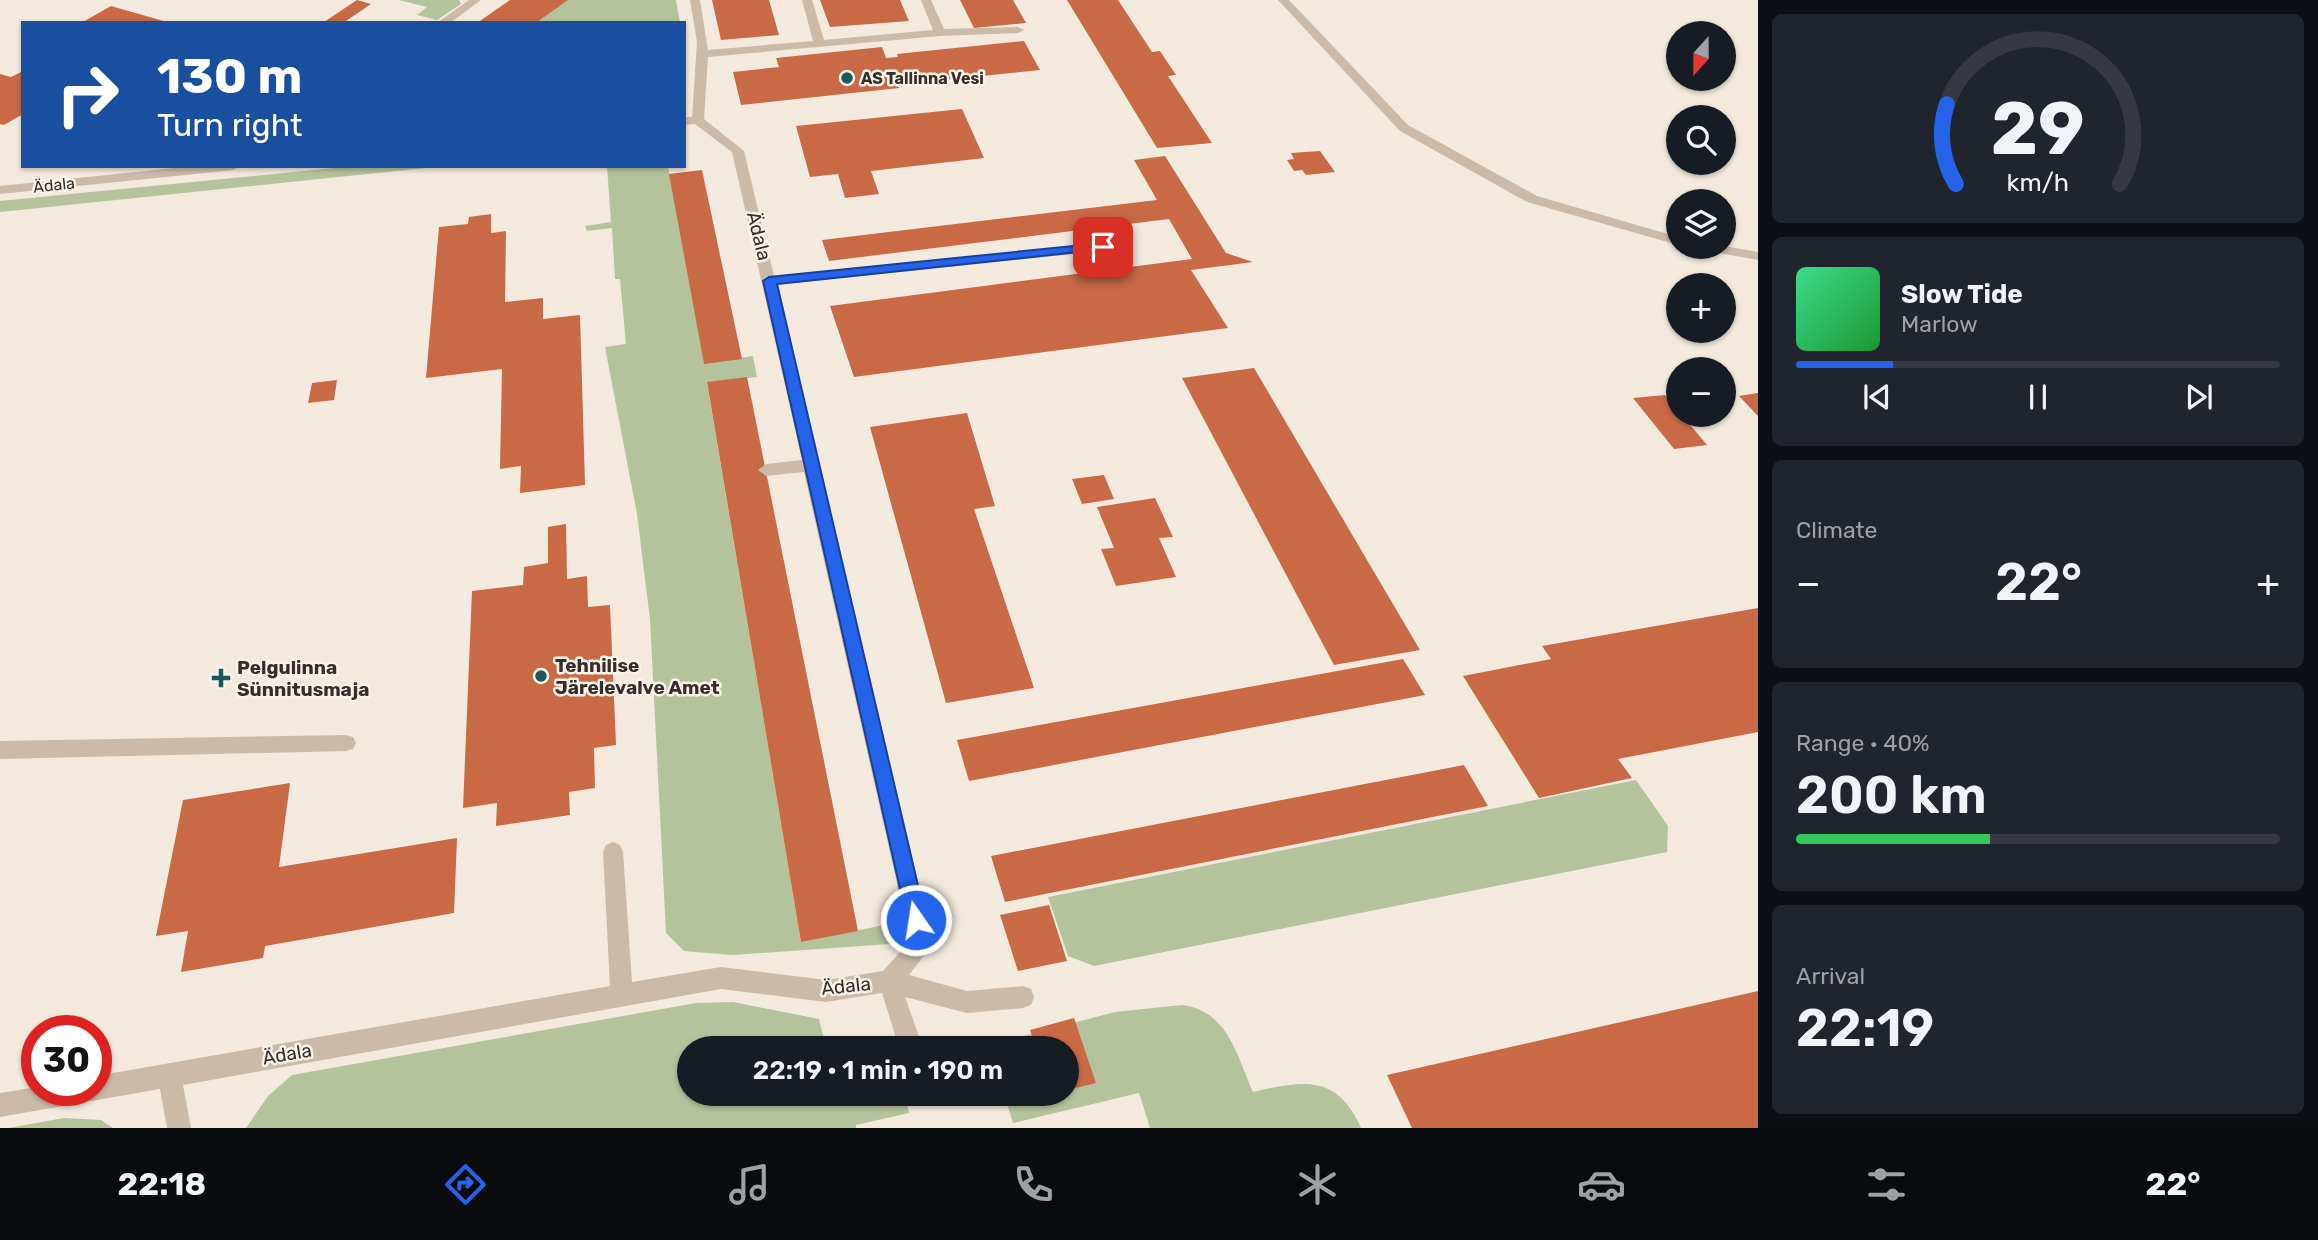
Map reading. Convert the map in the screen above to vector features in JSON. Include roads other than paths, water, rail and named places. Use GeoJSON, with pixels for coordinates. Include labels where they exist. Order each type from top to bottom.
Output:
{"type":"FeatureCollection","features":[{"type":"Feature","properties":{"kind":"street"},"geometry":{"type":"LineString","coordinates":[[445,21],[476,0]]}},
{"type":"Feature","properties":{"kind":"street"},"geometry":{"type":"LineString","coordinates":[[691,120],[703,41],[695,0]]}},
{"type":"Feature","properties":{"kind":"street"},"geometry":{"type":"LineString","coordinates":[[807,0],[819,43]]}},
{"type":"Feature","properties":{"kind":"street"},"geometry":{"type":"LineString","coordinates":[[926,0],[940,33]]}},
{"type":"Feature","properties":{"kind":"street"},"geometry":{"type":"LineString","coordinates":[[1283,0],[1404,128],[1532,199],[1666,238]]}},
{"type":"Feature","properties":{"kind":"street"},"geometry":{"type":"LineString","coordinates":[[701,54],[940,33],[1018,30]]}},
{"type":"Feature","properties":{"kind":"street","name":"Ädala"},"geometry":{"type":"LineString","coordinates":[[112,1085],[721,978],[826,991],[889,981],[922,944],[738,151],[691,120]]}},
{"type":"Feature","properties":{"kind":"street","name":"Ädala"},"geometry":{"type":"LineString","coordinates":[[0,190],[214,168]]}},
{"type":"Feature","properties":{"kind":"street"},"geometry":{"type":"LineString","coordinates":[[769,281],[1103,247]]}},
{"type":"Feature","properties":{"kind":"street"},"geometry":{"type":"LineString","coordinates":[[1736,252],[1758,256]]}},
{"type":"Feature","properties":{"kind":"street"},"geometry":{"type":"LineString","coordinates":[[766,470],[811,466]]}},
{"type":"Feature","properties":{"kind":"street"},"geometry":{"type":"LineString","coordinates":[[0,750],[133,750],[346,743]]}},
{"type":"Feature","properties":{"kind":"street"},"geometry":{"type":"LineString","coordinates":[[613,852],[622,995]]}},
{"type":"Feature","properties":{"kind":"street"},"geometry":{"type":"LineString","coordinates":[[889,981],[967,1002],[1023,997]]}},
{"type":"Feature","properties":{"kind":"street"},"geometry":{"type":"LineString","coordinates":[[889,981],[907,1036]]}},
{"type":"Feature","properties":{"kind":"street"},"geometry":{"type":"LineString","coordinates":[[169,1075],[179,1128]]}},
{"type":"Feature","properties":{"kind":"street"},"geometry":{"type":"LineString","coordinates":[[0,1105],[21,1101]]}},
{"type":"Feature","properties":{"kind":"place","name":"AS Tallinna Vesi"},"geometry":{"type":"Point","coordinates":[847,78]}},
{"type":"Feature","properties":{"kind":"place","name":"Tehnilise Järelevalve Amet"},"geometry":{"type":"Point","coordinates":[541,676]}},
{"type":"Feature","properties":{"kind":"place","name":"Pelgulinna Sünnitusmaja"},"geometry":{"type":"Point","coordinates":[221,678]}}]}
